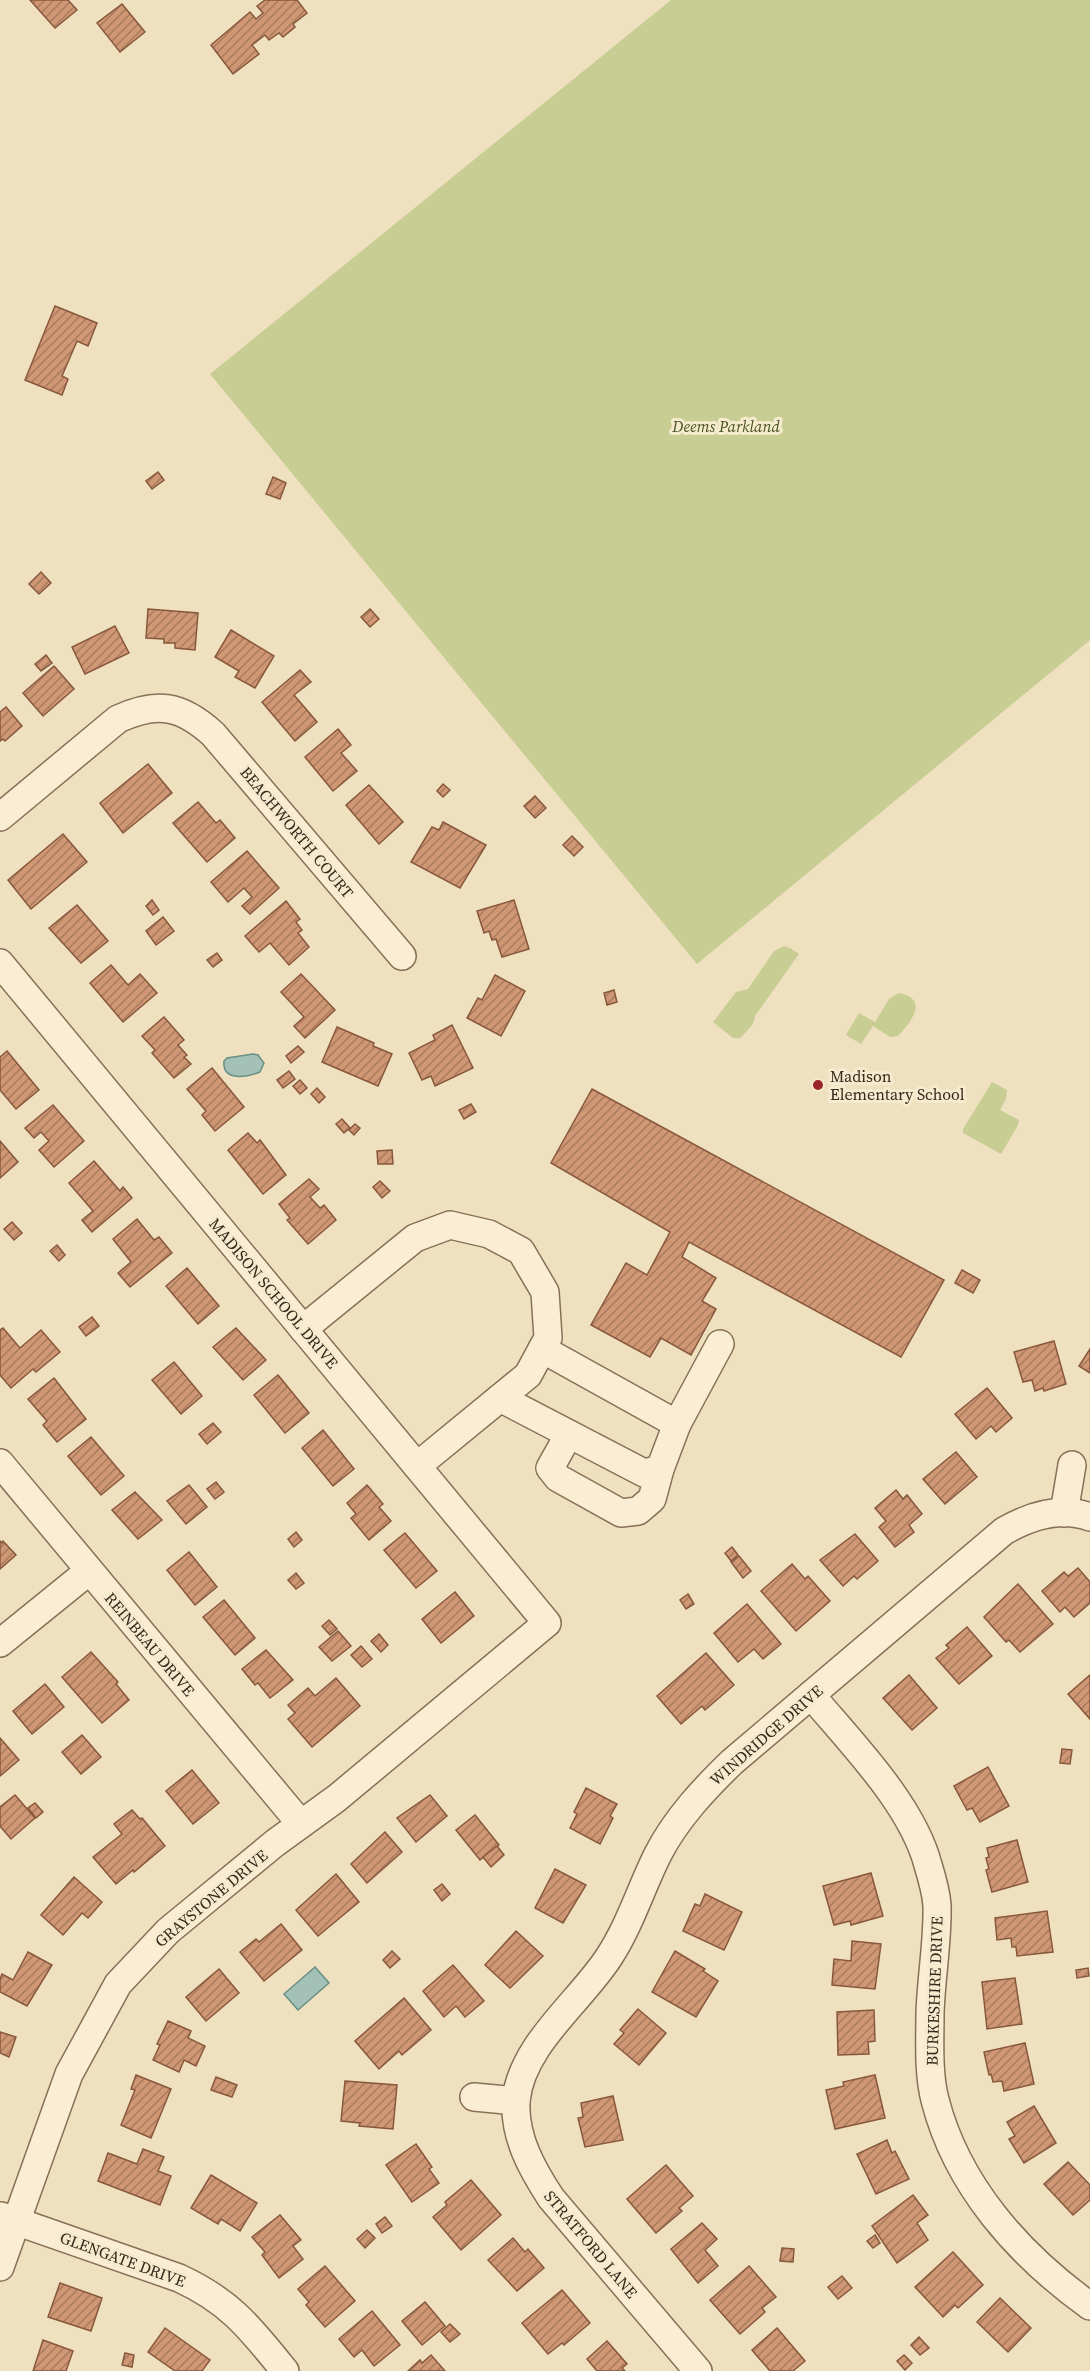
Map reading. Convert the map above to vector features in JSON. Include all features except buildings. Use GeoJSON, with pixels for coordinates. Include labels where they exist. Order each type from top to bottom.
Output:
{"type":"FeatureCollection","features":[{"type":"Feature","properties":{"kind":"street","name":"BEACHWORTH COURT"},"geometry":{"type":"LineString","coordinates":[[0,818],[118,719],[135,711],[152,707],[169,708],[187,713],[213,734],[402,956]]}},
{"type":"Feature","properties":{"kind":"street","name":"MADISON SCHOOL DRIVE"},"geometry":{"type":"LineString","coordinates":[[0,963],[547,1623]]}},
{"type":"Feature","properties":{"kind":"street"},"geometry":{"type":"LineString","coordinates":[[303,1329],[415,1238],[450,1225],[489,1234],[521,1251],[545,1292],[548,1338],[528,1375],[417,1466]]}},
{"type":"Feature","properties":{"kind":"street"},"geometry":{"type":"LineString","coordinates":[[569,1434],[550,1468],[558,1478],[621,1513],[638,1511],[652,1499],[660,1468],[677,1424],[720,1344]]}},
{"type":"Feature","properties":{"kind":"street"},"geometry":{"type":"LineString","coordinates":[[542,1349],[677,1424]]}},
{"type":"Feature","properties":{"kind":"street"},"geometry":{"type":"LineString","coordinates":[[500,1398],[644,1473],[660,1468]]}},
{"type":"Feature","properties":{"kind":"street","name":"REINBEAU DRIVE"},"geometry":{"type":"LineString","coordinates":[[0,1463],[300,1824]]}},
{"type":"Feature","properties":{"kind":"street"},"geometry":{"type":"LineString","coordinates":[[1072,1465],[1077,1515]]}},
{"type":"Feature","properties":{"kind":"street","name":"WINDRIDGE DRIVE"},"geometry":{"type":"LineString","coordinates":[[516,2101],[521,2078],[531,2056],[588,1987],[610,1956],[658,1854],[684,1814],[708,1786],[732,1761],[1004,1531],[1023,1520],[1043,1514],[1077,1515]]}},
{"type":"Feature","properties":{"kind":"street"},"geometry":{"type":"LineString","coordinates":[[0,1643],[89,1571]]}},
{"type":"Feature","properties":{"kind":"street","name":"GRAYSTONE DRIVE"},"geometry":{"type":"LineString","coordinates":[[0,2267],[8,2219],[69,2074],[118,1984],[168,1931],[300,1824],[337,1798],[547,1623]]}},
{"type":"Feature","properties":{"kind":"street","name":"BURKESHIRE DRIVE"},"geometry":{"type":"LineString","coordinates":[[811,1695],[891,1792],[913,1827],[928,1863],[937,1904],[930,2012],[932,2076],[935,2099],[966,2176],[994,2218],[1031,2256],[1090,2306]]}},
{"type":"Feature","properties":{"kind":"street"},"geometry":{"type":"LineString","coordinates":[[474,2097],[516,2101]]}},
{"type":"Feature","properties":{"kind":"street","name":"STRATFORD LANE"},"geometry":{"type":"LineString","coordinates":[[516,2101],[518,2127],[525,2152],[551,2198],[698,2371]]}},
{"type":"Feature","properties":{"kind":"street","name":"GLENGATE DRIVE"},"geometry":{"type":"LineString","coordinates":[[8,2219],[179,2278],[201,2288],[224,2303],[246,2323],[285,2371]]}},
{"type":"Feature","properties":{"kind":"green space","name":"Deems Parkland"},"geometry":{"type":"Polygon","coordinates":[[[671,0],[1090,0],[1090,640],[697,964],[210,374],[671,0]]]}},
{"type":"Feature","properties":{"kind":"green space"},"geometry":{"type":"Polygon","coordinates":[[[784,946],[799,954],[755,1016],[750,1028],[740,1038],[733,1038],[713,1022],[736,992],[748,989],[774,951],[784,946]]]}},
{"type":"Feature","properties":{"kind":"green space"},"geometry":{"type":"Polygon","coordinates":[[[899,993],[908,996],[916,1005],[908,1024],[898,1036],[890,1037],[873,1026],[861,1044],[846,1035],[859,1013],[875,1022],[889,999],[899,993]]]}},
{"type":"Feature","properties":{"kind":"green space"},"geometry":{"type":"Polygon","coordinates":[[[992,1082],[1007,1090],[1006,1099],[1000,1110],[1019,1120],[1001,1154],[963,1133],[963,1129],[992,1082]]]}},
{"type":"Feature","properties":{"kind":"water"},"geometry":{"type":"Polygon","coordinates":[[[258,1055],[264,1063],[260,1072],[236,1076],[231,1075],[224,1068],[224,1061],[227,1058],[258,1055]]]}},
{"type":"Feature","properties":{"kind":"water"},"geometry":{"type":"Polygon","coordinates":[[[315,1967],[329,1983],[298,2010],[284,1994],[315,1967]]]}},
{"type":"Feature","properties":{"kind":"place","name":"Madison Elementary School"},"geometry":{"type":"Point","coordinates":[818,1085]}}]}
